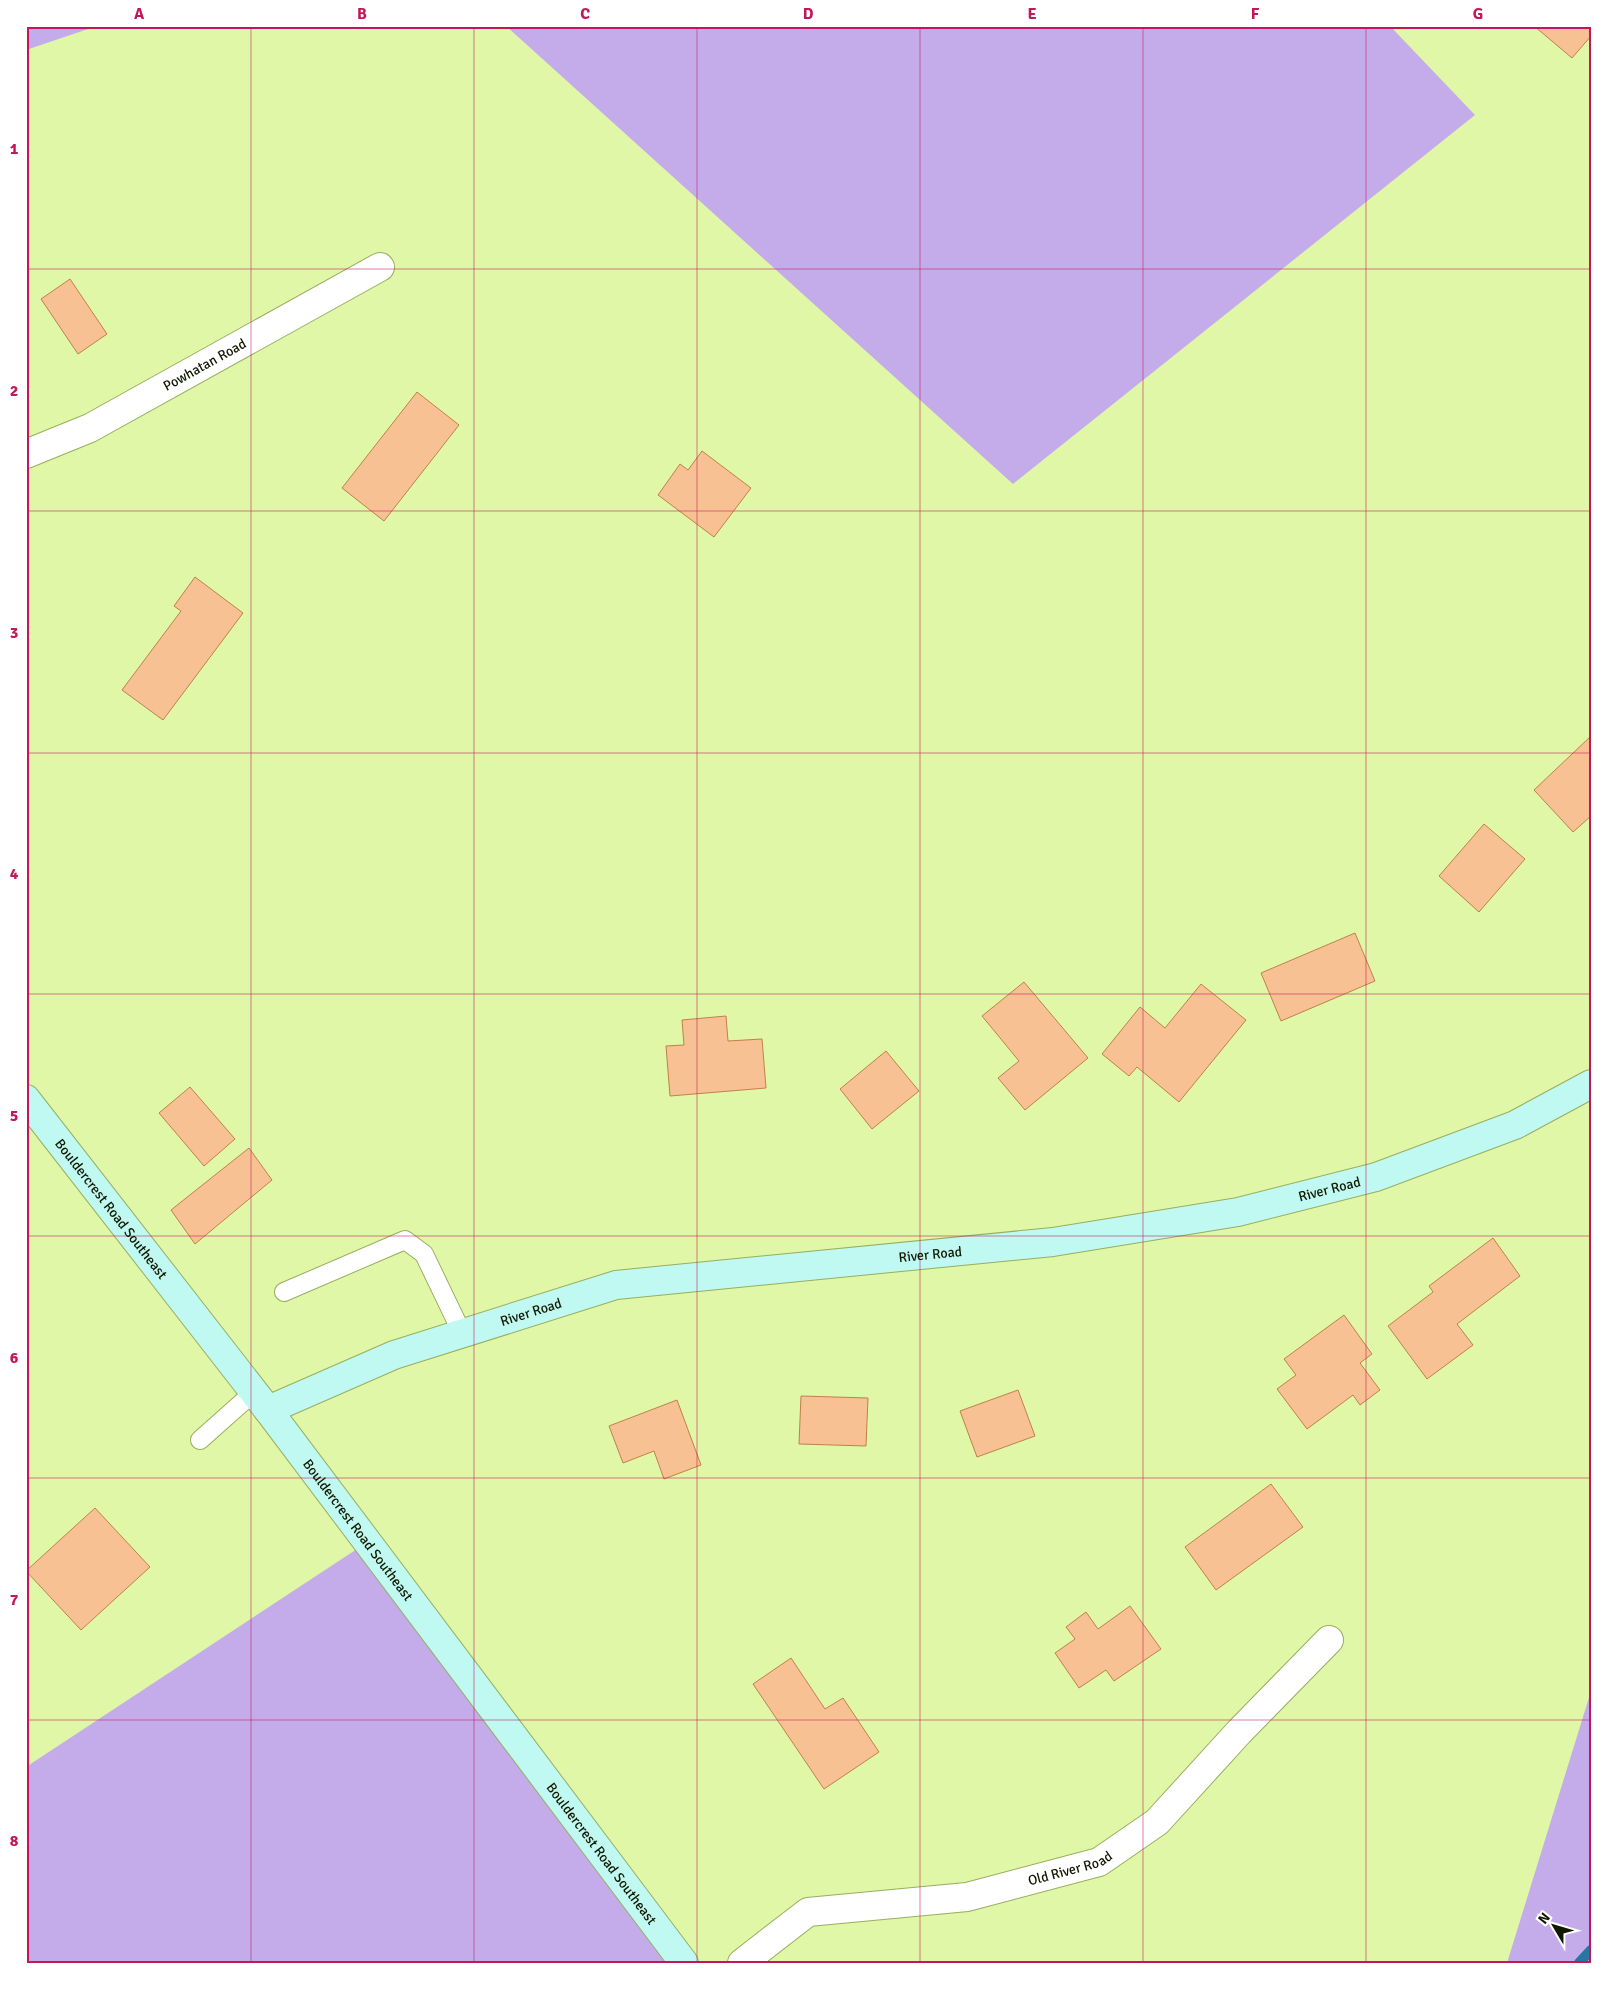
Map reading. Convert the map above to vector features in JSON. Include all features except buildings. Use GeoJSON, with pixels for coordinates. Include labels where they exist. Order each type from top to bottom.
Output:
{"type":"FeatureCollection","features":[{"type":"Feature","properties":{"kind":"street","name":"Powhatan Road"},"geometry":{"type":"LineString","coordinates":[[26,454],[90,428],[380,267]]}},
{"type":"Feature","properties":{"kind":"street","name":"River Road"},"geometry":{"type":"LineString","coordinates":[[261,1401],[394,1355],[616,1285],[1053,1242],[1238,1212],[1376,1177],[1514,1125],[1591,1084]]}},
{"type":"Feature","properties":{"kind":"street","name":"Bouldercrest Road Southeast"},"geometry":{"type":"LineString","coordinates":[[26,1099],[261,1401],[684,1963]]}},
{"type":"Feature","properties":{"kind":"street","name":"Old River Road"},"geometry":{"type":"LineString","coordinates":[[742,1963],[808,1912],[967,1897],[1099,1862],[1157,1822],[1239,1732],[1329,1640]]}},
{"type":"Feature","properties":{"kind":"lane"},"geometry":{"type":"LineString","coordinates":[[284,1292],[406,1240],[424,1254],[462,1333]]}},
{"type":"Feature","properties":{"kind":"lane"},"geometry":{"type":"LineString","coordinates":[[200,1440],[261,1401]]}},
{"type":"Feature","properties":{"kind":"shaded area"},"geometry":{"type":"Polygon","coordinates":[[[26,26],[97,26],[26,50],[26,26]]]}},
{"type":"Feature","properties":{"kind":"shaded area"},"geometry":{"type":"Polygon","coordinates":[[[506,26],[1390,26],[1475,115],[1013,484],[506,26]]]}},
{"type":"Feature","properties":{"kind":"shaded area"},"geometry":{"type":"Polygon","coordinates":[[[357,1549],[670,1963],[26,1963],[26,1767],[357,1549]]]}},
{"type":"Feature","properties":{"kind":"shaded area"},"geometry":{"type":"Polygon","coordinates":[[[1591,1691],[1591,1963],[1507,1963],[1591,1691]]]}},
{"type":"Feature","properties":{"kind":"waterway"},"geometry":{"type":"LineString","coordinates":[[1579,1963],[1591,1950]]}}]}
